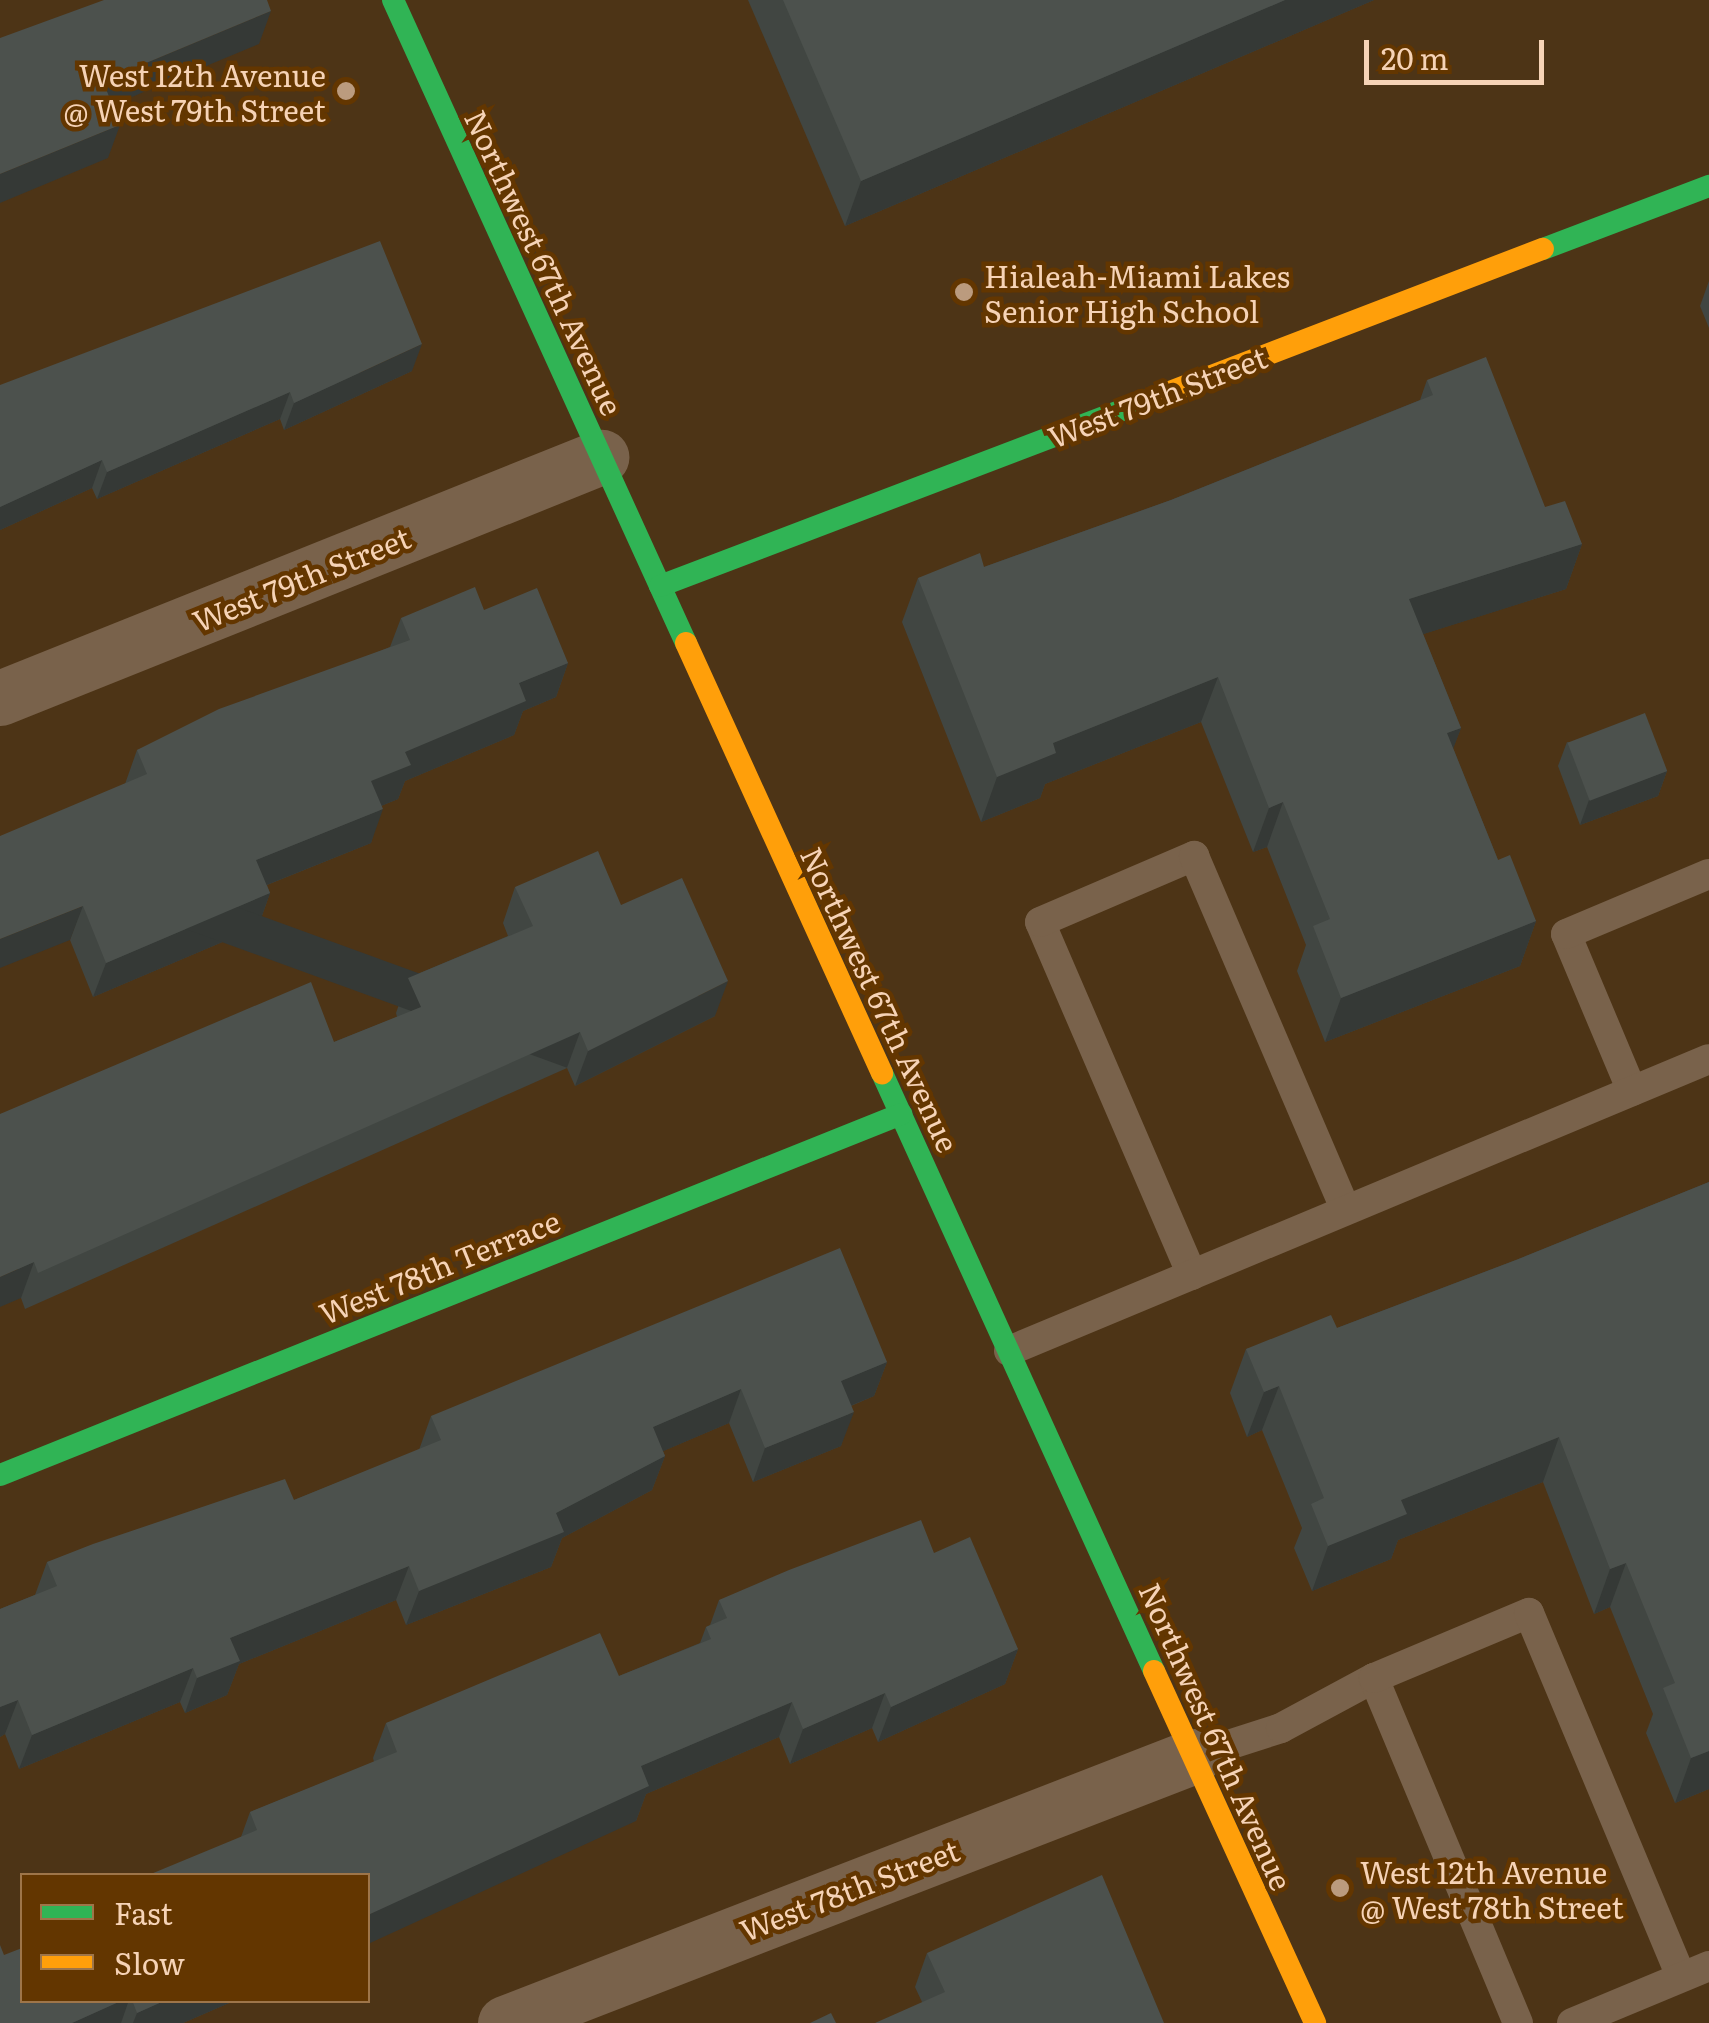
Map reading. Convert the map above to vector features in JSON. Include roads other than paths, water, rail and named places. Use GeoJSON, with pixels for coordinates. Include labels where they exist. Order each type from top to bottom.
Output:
{"type":"FeatureCollection","features":[{"type":"Feature","properties":{"kind":"main road","name":"Northwest 67th Avenue"},"geometry":{"type":"LineString","coordinates":[[393,0],[1315,2023]]}},
{"type":"Feature","properties":{"kind":"main road","name":"West 79th Street"},"geometry":{"type":"LineString","coordinates":[[660,586],[1709,186]]}},
{"type":"Feature","properties":{"kind":"main road","name":"West 78th Terrace"},"geometry":{"type":"LineString","coordinates":[[0,1474],[900,1114]]}},
{"type":"Feature","properties":{"kind":"street","name":"West 79th Street"},"geometry":{"type":"LineString","coordinates":[[0,698],[602,457]]}},
{"type":"Feature","properties":{"kind":"street","name":"West 78th Street"},"geometry":{"type":"LineString","coordinates":[[516,2021],[1194,1756]]}},
{"type":"Feature","properties":{"kind":"lane"},"geometry":{"type":"LineString","coordinates":[[1192,1275],[1040,922],[1194,856],[1346,1210]]}},
{"type":"Feature","properties":{"kind":"lane"},"geometry":{"type":"LineString","coordinates":[[1632,1091],[1566,934],[1709,874]]}},
{"type":"Feature","properties":{"kind":"lane"},"geometry":{"type":"LineString","coordinates":[[1009,1350],[1709,1060]]}},
{"type":"Feature","properties":{"kind":"lane"},"geometry":{"type":"LineString","coordinates":[[1194,1756],[1281,1728],[1374,1678],[1529,1613],[1695,1971],[1572,2023]]}},
{"type":"Feature","properties":{"kind":"lane"},"geometry":{"type":"LineString","coordinates":[[1374,1678],[1518,2023]]}},
{"type":"Feature","properties":{"kind":"place","name":"West 12th Avenue @ West 79th Street"},"geometry":{"type":"Point","coordinates":[346,91]}},
{"type":"Feature","properties":{"kind":"place","name":"Hialeah-Miami Lakes Senior High School"},"geometry":{"type":"Point","coordinates":[964,292]}},
{"type":"Feature","properties":{"kind":"place","name":"West 12th Avenue @ West 78th Street"},"geometry":{"type":"Point","coordinates":[1340,1888]}}]}
